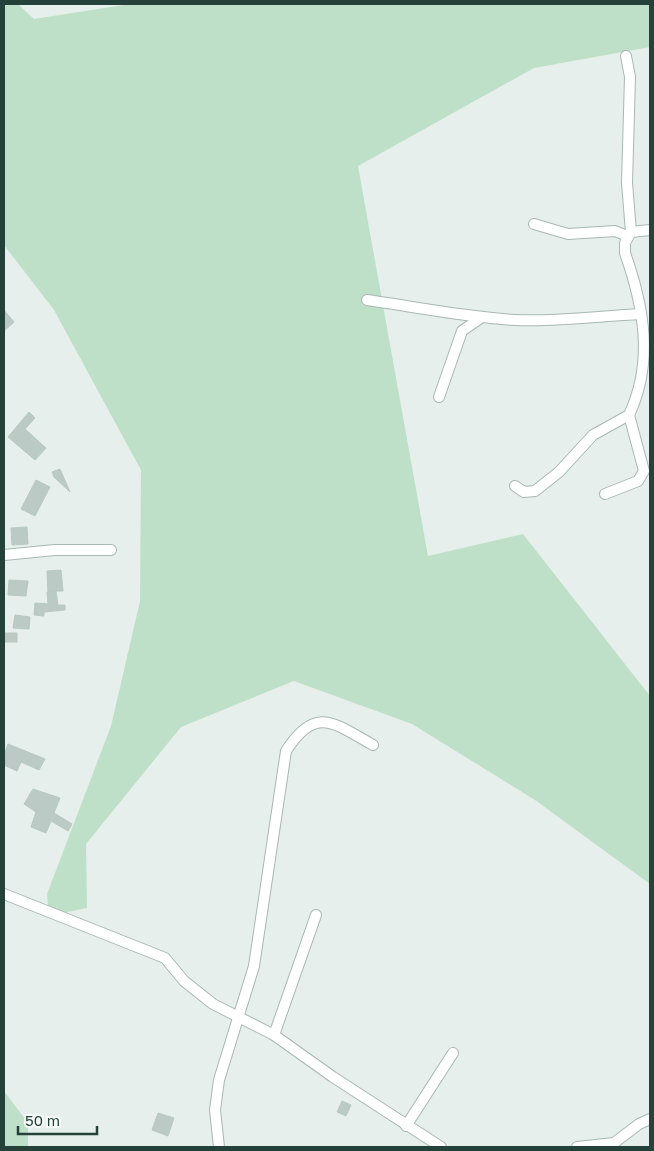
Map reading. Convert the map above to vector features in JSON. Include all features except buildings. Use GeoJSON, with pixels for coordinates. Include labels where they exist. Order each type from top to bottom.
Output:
{"type":"FeatureCollection","features":[{"type":"Feature","properties":{"kind":"street"},"geometry":{"type":"LineString","coordinates":[[605,494],[638,481],[644,471],[629,415],[644,373],[646,357],[640,314],[625,252],[629,234],[630,77],[626,56]]}},
{"type":"Feature","properties":{"kind":"street"},"geometry":{"type":"LineString","coordinates":[[534,224],[568,234],[615,231],[629,234],[650,230]]}},
{"type":"Feature","properties":{"kind":"street"},"geometry":{"type":"LineString","coordinates":[[367,300],[482,317],[551,320],[640,314]]}},
{"type":"Feature","properties":{"kind":"street"},"geometry":{"type":"LineString","coordinates":[[440,398],[462,331],[482,317]]}},
{"type":"Feature","properties":{"kind":"street"},"geometry":{"type":"LineString","coordinates":[[515,486],[524,492],[535,491],[560,472],[593,435],[629,415]]}},
{"type":"Feature","properties":{"kind":"street"},"geometry":{"type":"LineString","coordinates":[[4,555],[55,550],[111,550]]}},
{"type":"Feature","properties":{"kind":"street"},"geometry":{"type":"LineString","coordinates":[[219,1147],[215,1110],[219,1080],[254,966],[286,750],[293,740],[307,727],[320,721],[331,722],[373,745]]}},
{"type":"Feature","properties":{"kind":"street"},"geometry":{"type":"LineString","coordinates":[[4,894],[154,952],[165,958],[184,981],[212,1004],[224,1012],[239,1017],[274,1035],[406,1126],[441,1147]]}},
{"type":"Feature","properties":{"kind":"street"},"geometry":{"type":"LineString","coordinates":[[274,1035],[316,915]]}},
{"type":"Feature","properties":{"kind":"street"},"geometry":{"type":"LineString","coordinates":[[406,1126],[453,1053]]}},
{"type":"Feature","properties":{"kind":"street"},"geometry":{"type":"LineString","coordinates":[[577,1147],[614,1143],[639,1124],[650,1119]]}},
{"type":"Feature","properties":{"kind":"green space"},"geometry":{"type":"Polygon","coordinates":[[[4,4],[18,4],[34,19],[130,4],[650,4],[650,47],[534,68],[358,166],[428,556],[523,534],[650,696],[650,884],[535,800],[412,724],[294,681],[181,727],[86,844],[87,908],[49,916],[47,894],[111,726],[140,601],[141,470],[54,310],[4,245],[4,4]]]}},
{"type":"Feature","properties":{"kind":"green space"},"geometry":{"type":"Polygon","coordinates":[[[4,1091],[28,1123],[28,1147],[4,1147],[4,1091]]]}}]}
